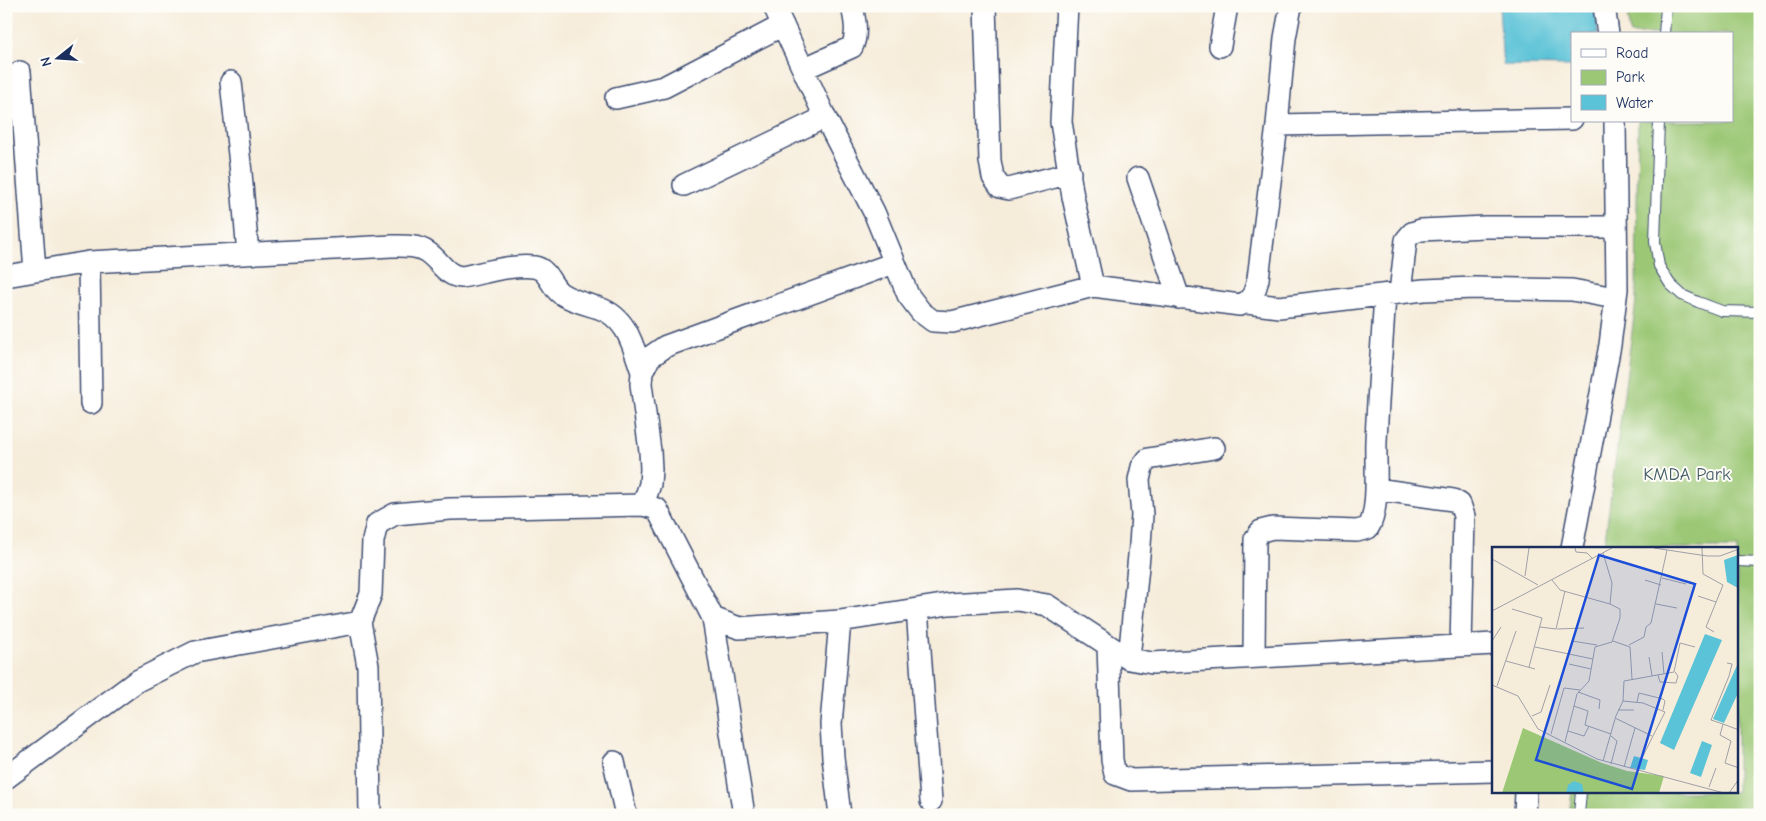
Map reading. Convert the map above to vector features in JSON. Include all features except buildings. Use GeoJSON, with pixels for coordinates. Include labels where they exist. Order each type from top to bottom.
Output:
{"type":"FeatureCollection","features":[{"type":"Feature","properties":{"kind":"street"},"geometry":{"type":"LineString","coordinates":[[803,69],[852,47],[856,39],[852,6]]}},
{"type":"Feature","properties":{"kind":"street"},"geometry":{"type":"LineString","coordinates":[[985,6],[990,161],[993,176],[1000,187],[1009,189],[1070,174]]}},
{"type":"Feature","properties":{"kind":"street"},"geometry":{"type":"LineString","coordinates":[[1067,6],[1061,122],[1074,197],[1093,286]]}},
{"type":"Feature","properties":{"kind":"street"},"geometry":{"type":"LineString","coordinates":[[1220,46],[1227,6]]}},
{"type":"Feature","properties":{"kind":"street"},"geometry":{"type":"LineString","coordinates":[[1247,303],[1253,296],[1258,279],[1277,125],[1285,38],[1291,6]]}},
{"type":"Feature","properties":{"kind":"street"},"geometry":{"type":"LineString","coordinates":[[1604,6],[1608,32]]}},
{"type":"Feature","properties":{"kind":"street"},"geometry":{"type":"LineString","coordinates":[[616,98],[664,87],[779,16],[826,117],[874,212],[908,295],[921,312],[933,321],[952,322],[1093,286],[1178,298],[1279,307],[1424,290],[1474,288],[1572,290],[1615,298]]}},
{"type":"Feature","properties":{"kind":"street"},"geometry":{"type":"LineString","coordinates":[[20,72],[35,270]]}},
{"type":"Feature","properties":{"kind":"street"},"geometry":{"type":"LineString","coordinates":[[231,82],[248,254]]}},
{"type":"Feature","properties":{"kind":"street"},"geometry":{"type":"LineString","coordinates":[[684,185],[826,117]]}},
{"type":"Feature","properties":{"kind":"street"},"geometry":{"type":"LineString","coordinates":[[1277,125],[1571,120]]}},
{"type":"Feature","properties":{"kind":"street"},"geometry":{"type":"LineString","coordinates":[[1572,547],[1610,345],[1617,289],[1615,122]]}},
{"type":"Feature","properties":{"kind":"street"},"geometry":{"type":"LineString","coordinates":[[1138,178],[1178,298]]}},
{"type":"Feature","properties":{"kind":"street"},"geometry":{"type":"LineString","coordinates":[[1254,657],[1255,538],[1261,531],[1273,528],[1358,531],[1368,528],[1372,523],[1376,489],[1376,443],[1393,294],[1406,240],[1412,233],[1421,230],[1486,227],[1616,227]]}},
{"type":"Feature","properties":{"kind":"street"},"geometry":{"type":"LineString","coordinates":[[6,276],[89,262],[392,246],[415,247],[426,251],[446,271],[454,276],[462,277],[521,267],[535,267],[542,270],[558,291],[570,299],[602,309],[625,326],[642,372]]}},
{"type":"Feature","properties":{"kind":"street"},"geometry":{"type":"LineString","coordinates":[[89,262],[90,402]]}},
{"type":"Feature","properties":{"kind":"street"},"geometry":{"type":"LineString","coordinates":[[643,505],[650,484],[651,469],[641,384],[642,372],[650,357],[666,346],[894,263]]}},
{"type":"Feature","properties":{"kind":"street"},"geometry":{"type":"LineString","coordinates":[[1129,659],[1140,545],[1142,514],[1139,480],[1142,467],[1148,459],[1214,448]]}},
{"type":"Feature","properties":{"kind":"street"},"geometry":{"type":"LineString","coordinates":[[1376,489],[1454,500],[1460,504],[1464,516],[1461,646]]}},
{"type":"Feature","properties":{"kind":"street"},"geometry":{"type":"LineString","coordinates":[[370,815],[368,666],[360,622],[371,594],[374,541],[377,524],[395,514],[450,508],[643,505],[657,509],[713,618],[744,815]]}},
{"type":"Feature","properties":{"kind":"street"},"geometry":{"type":"LineString","coordinates":[[713,618],[739,628],[840,621],[949,604],[1017,600],[1047,605],[1129,659],[1152,663],[1492,644]]}},
{"type":"Feature","properties":{"kind":"street"},"geometry":{"type":"LineString","coordinates":[[917,609],[931,801]]}},
{"type":"Feature","properties":{"kind":"street"},"geometry":{"type":"LineString","coordinates":[[840,621],[831,724],[832,757],[840,815]]}},
{"type":"Feature","properties":{"kind":"street"},"geometry":{"type":"LineString","coordinates":[[6,778],[137,681],[195,652],[360,622]]}},
{"type":"Feature","properties":{"kind":"street"},"geometry":{"type":"LineString","coordinates":[[1108,646],[1112,760],[1115,774],[1131,780],[1492,770]]}},
{"type":"Feature","properties":{"kind":"street"},"geometry":{"type":"LineString","coordinates":[[614,762],[626,815]]}},
{"type":"Feature","properties":{"kind":"street"},"geometry":{"type":"LineString","coordinates":[[1525,815],[1526,794]]}},
{"type":"Feature","properties":{"kind":"lane"},"geometry":{"type":"LineString","coordinates":[[1664,32],[1666,6]]}},
{"type":"Feature","properties":{"kind":"lane"},"geometry":{"type":"LineString","coordinates":[[1659,122],[1655,242],[1659,266],[1670,284],[1682,295],[1722,311],[1760,312]]}},
{"type":"Feature","properties":{"kind":"lane"},"geometry":{"type":"LineString","coordinates":[[1738,561],[1760,562]]}},
{"type":"Feature","properties":{"kind":"lane"},"geometry":{"type":"LineString","coordinates":[[1579,815],[1581,794]]}},
{"type":"Feature","properties":{"kind":"green space","name":"KMDA Park"},"geometry":{"type":"Polygon","coordinates":[[[1626,6],[1760,6],[1760,815],[1569,815],[1572,794],[1738,794],[1738,547],[1604,547],[1636,301],[1638,122],[1734,122],[1734,32],[1630,32],[1626,6]]]}},
{"type":"Feature","properties":{"kind":"water"},"geometry":{"type":"Polygon","coordinates":[[[1499,6],[1595,6],[1598,32],[1571,32],[1571,66],[1503,65],[1499,6]]]}}]}
